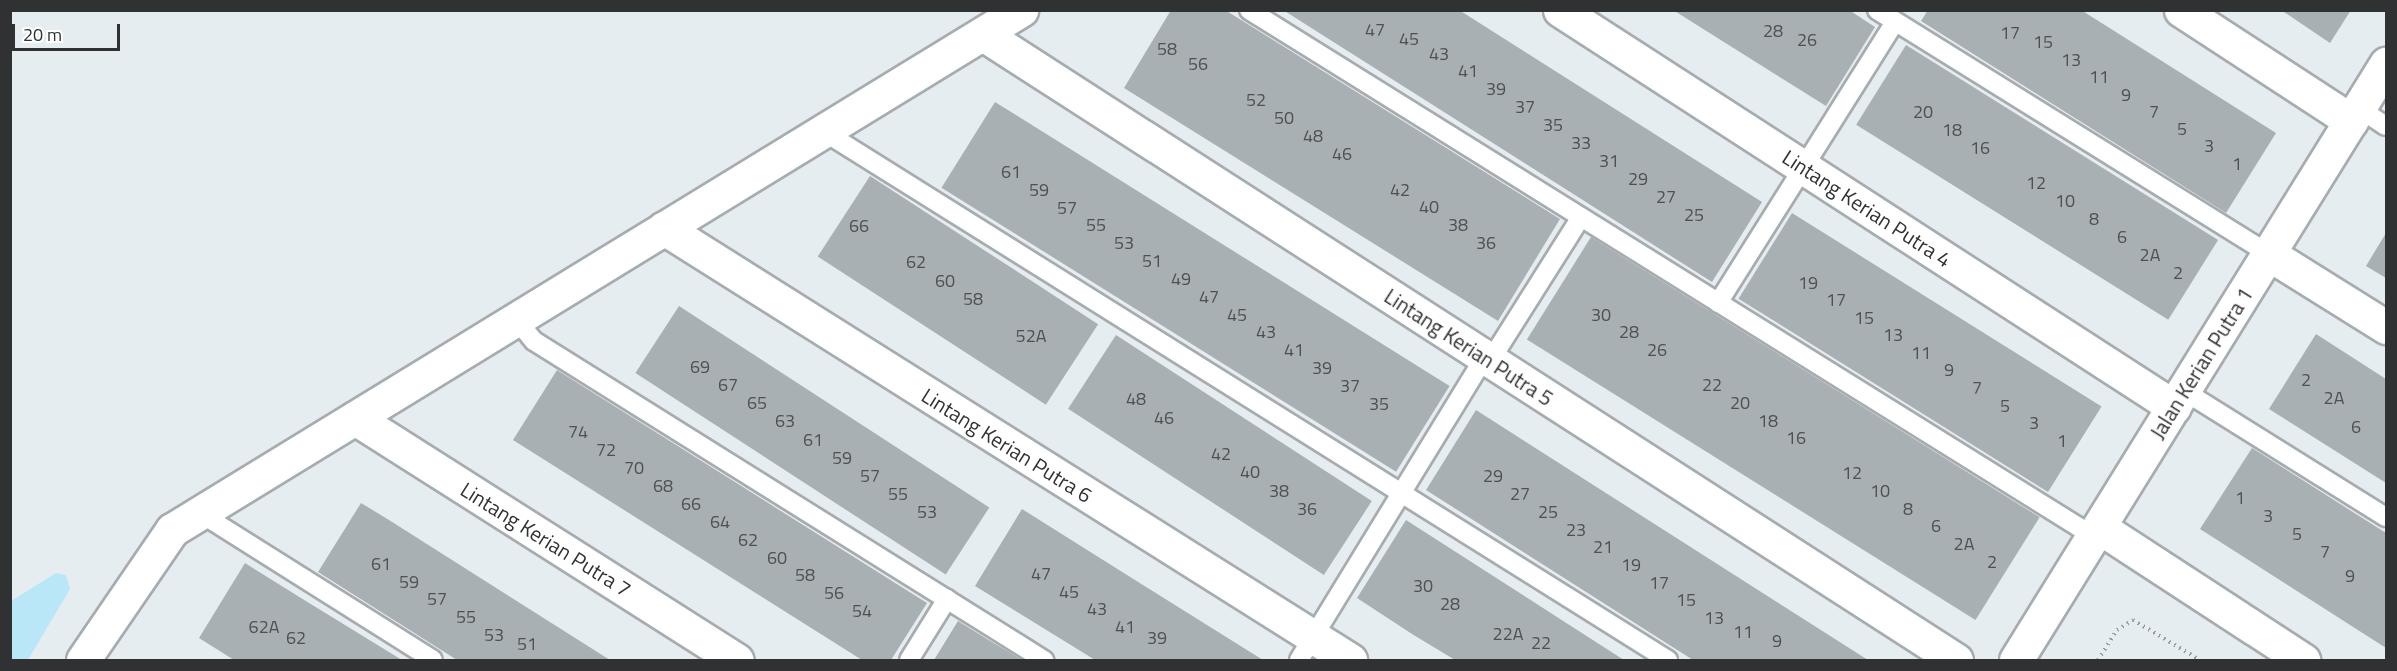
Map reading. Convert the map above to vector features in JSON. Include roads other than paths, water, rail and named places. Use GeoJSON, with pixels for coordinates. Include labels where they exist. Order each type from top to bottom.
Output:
{"type":"FeatureCollection","features":[{"type":"Feature","properties":{"kind":"street"},"geometry":{"type":"LineString","coordinates":[[95,657],[172,530],[1021,10]]}},
{"type":"Feature","properties":{"kind":"street","name":"Lintang Kerian Putra 4"},"geometry":{"type":"LineString","coordinates":[[1560,10],[1803,167],[2179,399]]}},
{"type":"Feature","properties":{"kind":"street"},"geometry":{"type":"LineString","coordinates":[[2181,10],[2355,115]]}},
{"type":"Feature","properties":{"kind":"street","name":"Lintang Kerian Putra 5"},"geometry":{"type":"LineString","coordinates":[[983,34],[1956,660]]}},
{"type":"Feature","properties":{"kind":"street","name":"Jalan Kerian Putra 1"},"geometry":{"type":"LineString","coordinates":[[2016,660],[2386,64]]}},
{"type":"Feature","properties":{"kind":"street","name":"Lintang Kerian Putra 6"},"geometry":{"type":"LineString","coordinates":[[664,228],[1306,649],[1350,660]]}},
{"type":"Feature","properties":{"kind":"street"},"geometry":{"type":"LineString","coordinates":[[2269,254],[2386,327]]}},
{"type":"Feature","properties":{"kind":"street","name":"Lintang Kerian Putra 7"},"geometry":{"type":"LineString","coordinates":[[355,418],[737,660]]}},
{"type":"Feature","properties":{"kind":"street"},"geometry":{"type":"LineString","coordinates":[[2096,532],[2303,660]]}},
{"type":"Feature","properties":{"kind":"lane"},"geometry":{"type":"LineString","coordinates":[[1249,10],[1718,303],[2096,532]]}},
{"type":"Feature","properties":{"kind":"lane"},"geometry":{"type":"LineString","coordinates":[[1877,10],[2269,254]]}},
{"type":"Feature","properties":{"kind":"lane"},"geometry":{"type":"LineString","coordinates":[[1718,303],[1895,22]]}},
{"type":"Feature","properties":{"kind":"lane"},"geometry":{"type":"LineString","coordinates":[[2355,115],[2386,126]]}},
{"type":"Feature","properties":{"kind":"lane"},"geometry":{"type":"LineString","coordinates":[[823,130],[1668,660]]}},
{"type":"Feature","properties":{"kind":"lane"},"geometry":{"type":"LineString","coordinates":[[1306,649],[1487,359],[1581,217]]}},
{"type":"Feature","properties":{"kind":"lane"},"geometry":{"type":"LineString","coordinates":[[516,319],[534,341],[1044,660]]}},
{"type":"Feature","properties":{"kind":"lane"},"geometry":{"type":"LineString","coordinates":[[2179,399],[2386,517]]}},
{"type":"Feature","properties":{"kind":"lane"},"geometry":{"type":"LineString","coordinates":[[200,513],[433,660]]}},
{"type":"Feature","properties":{"kind":"lane"},"geometry":{"type":"LineString","coordinates":[[909,660],[946,599]]}}]}
